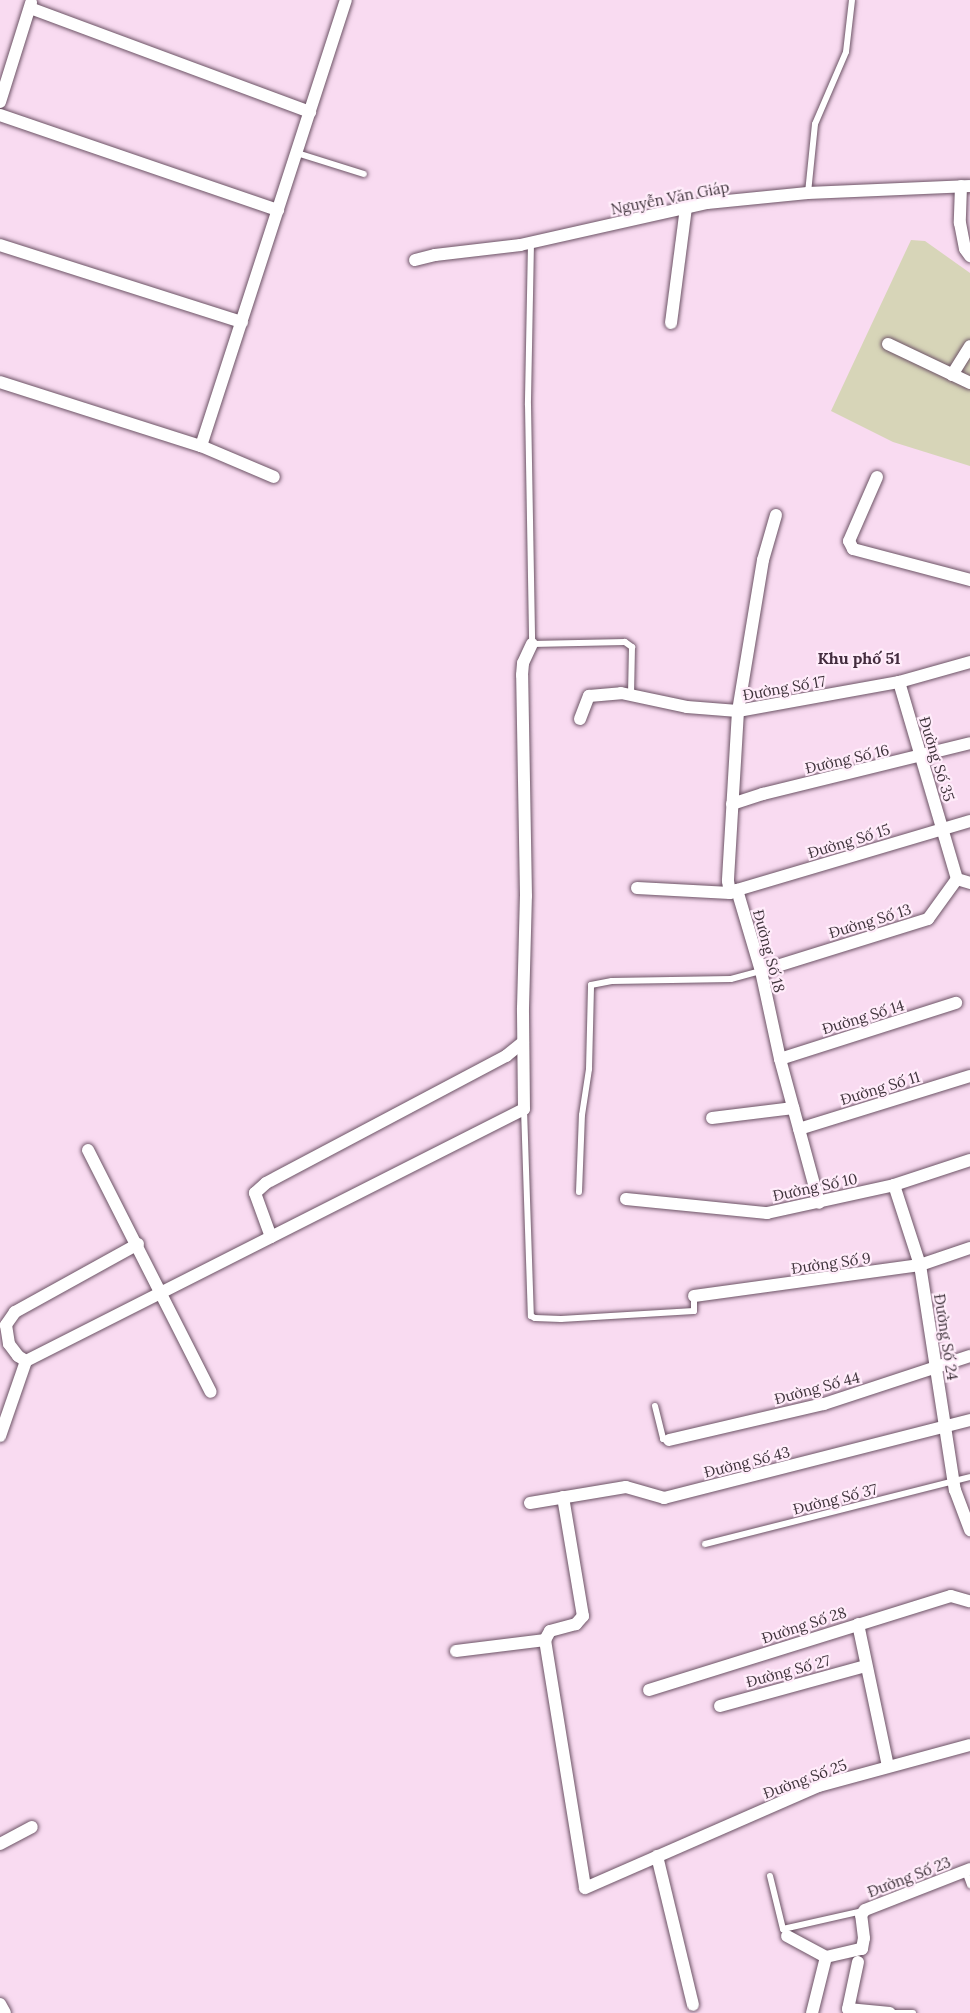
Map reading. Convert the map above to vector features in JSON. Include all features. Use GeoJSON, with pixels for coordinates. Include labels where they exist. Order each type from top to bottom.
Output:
{"type":"FeatureCollection","features":[{"type":"Feature","properties":{"kind":"street"},"geometry":{"type":"LineString","coordinates":[[201,446],[346,0]]}},
{"type":"Feature","properties":{"kind":"street"},"geometry":{"type":"LineString","coordinates":[[0,102],[31,4],[310,112]]}},
{"type":"Feature","properties":{"kind":"street"},"geometry":{"type":"LineString","coordinates":[[0,115],[278,210]]}},
{"type":"Feature","properties":{"kind":"street"},"geometry":{"type":"LineString","coordinates":[[966,186],[960,223],[965,249],[970,256]]}},
{"type":"Feature","properties":{"kind":"street","name":"Nguyễn Văn Giáp"},"geometry":{"type":"LineString","coordinates":[[415,260],[435,255],[531,243],[707,203],[808,193],[966,186]]}},
{"type":"Feature","properties":{"kind":"street"},"geometry":{"type":"LineString","coordinates":[[671,323],[686,208]]}},
{"type":"Feature","properties":{"kind":"street"},"geometry":{"type":"LineString","coordinates":[[0,245],[242,322]]}},
{"type":"Feature","properties":{"kind":"street"},"geometry":{"type":"LineString","coordinates":[[888,344],[970,383]]}},
{"type":"Feature","properties":{"kind":"street"},"geometry":{"type":"LineString","coordinates":[[952,375],[970,345]]}},
{"type":"Feature","properties":{"kind":"street"},"geometry":{"type":"LineString","coordinates":[[0,382],[201,446],[274,477]]}},
{"type":"Feature","properties":{"kind":"street"},"geometry":{"type":"LineString","coordinates":[[877,477],[849,541],[853,549],[970,580]]}},
{"type":"Feature","properties":{"kind":"street","name":"Đường Số 18"},"geometry":{"type":"LineString","coordinates":[[776,515],[763,560],[738,711],[732,804],[734,892],[761,971],[780,1059],[819,1203]]}},
{"type":"Feature","properties":{"kind":"street"},"geometry":{"type":"LineString","coordinates":[[0,1436],[26,1361],[163,1294],[524,1109],[526,896],[522,675],[523,663],[532,644]]}},
{"type":"Feature","properties":{"kind":"street","name":"Đường Số 17"},"geometry":{"type":"LineString","coordinates":[[580,719],[589,696],[621,693],[687,707],[738,711],[899,682],[970,662]]}},
{"type":"Feature","properties":{"kind":"street","name":"Đường Số 35"},"geometry":{"type":"LineString","coordinates":[[899,682],[957,879]]}},
{"type":"Feature","properties":{"kind":"street","name":"Đường Số 16"},"geometry":{"type":"LineString","coordinates":[[732,804],[763,794],[970,743]]}},
{"type":"Feature","properties":{"kind":"street","name":"Đường Số 15"},"geometry":{"type":"LineString","coordinates":[[637,888],[734,892],[970,821]]}},
{"type":"Feature","properties":{"kind":"street"},"geometry":{"type":"LineString","coordinates":[[957,879],[970,883]]}},
{"type":"Feature","properties":{"kind":"street","name":"Đường Số 13"},"geometry":{"type":"LineString","coordinates":[[761,971],[928,919],[957,879]]}},
{"type":"Feature","properties":{"kind":"street","name":"Đường Số 14"},"geometry":{"type":"LineString","coordinates":[[780,1059],[956,1003]]}},
{"type":"Feature","properties":{"kind":"street"},"geometry":{"type":"LineString","coordinates":[[271,1237],[255,1193],[266,1183],[506,1056],[523,1042]]}},
{"type":"Feature","properties":{"kind":"street","name":"Đường Số 11"},"geometry":{"type":"LineString","coordinates":[[800,1129],[970,1076]]}},
{"type":"Feature","properties":{"kind":"street"},"geometry":{"type":"LineString","coordinates":[[712,1118],[793,1108]]}},
{"type":"Feature","properties":{"kind":"street"},"geometry":{"type":"LineString","coordinates":[[88,1150],[138,1244],[211,1392]]}},
{"type":"Feature","properties":{"kind":"street","name":"Đường Số 10"},"geometry":{"type":"LineString","coordinates":[[626,1199],[767,1213],[894,1185],[970,1160]]}},
{"type":"Feature","properties":{"kind":"street","name":"Đường Số 24"},"geometry":{"type":"LineString","coordinates":[[894,1185],[920,1265],[953,1480],[970,1530]]}},
{"type":"Feature","properties":{"kind":"street"},"geometry":{"type":"LineString","coordinates":[[26,1361],[9,1344],[6,1325],[15,1312],[138,1244]]}},
{"type":"Feature","properties":{"kind":"street","name":"Đường Số 9"},"geometry":{"type":"LineString","coordinates":[[694,1296],[920,1265],[970,1248]]}},
{"type":"Feature","properties":{"kind":"street","name":"Đường Số 44"},"geometry":{"type":"LineString","coordinates":[[669,1440],[824,1404],[970,1356]]}},
{"type":"Feature","properties":{"kind":"street","name":"Đường Số 43"},"geometry":{"type":"LineString","coordinates":[[530,1503],[626,1486],[664,1498],[970,1420]]}},
{"type":"Feature","properties":{"kind":"street"},"geometry":{"type":"LineString","coordinates":[[456,1652],[545,1640],[550,1631],[576,1624],[583,1616],[562,1497]]}},
{"type":"Feature","properties":{"kind":"street","name":"Đường Số 28"},"geometry":{"type":"LineString","coordinates":[[649,1690],[951,1596],[970,1602]]}},
{"type":"Feature","properties":{"kind":"street"},"geometry":{"type":"LineString","coordinates":[[858,1624],[865,1666],[888,1766]]}},
{"type":"Feature","properties":{"kind":"street","name":"Đường Số 25"},"geometry":{"type":"LineString","coordinates":[[545,1640],[585,1888],[819,1786],[970,1745]]}},
{"type":"Feature","properties":{"kind":"street","name":"Đường Số 27"},"geometry":{"type":"LineString","coordinates":[[720,1706],[865,1666]]}},
{"type":"Feature","properties":{"kind":"street"},"geometry":{"type":"LineString","coordinates":[[0,1844],[32,1827]]}},
{"type":"Feature","properties":{"kind":"street"},"geometry":{"type":"LineString","coordinates":[[657,1856],[693,2005]]}},
{"type":"Feature","properties":{"kind":"street","name":"Đường Số 23"},"geometry":{"type":"LineString","coordinates":[[826,1957],[862,1949],[864,1938],[861,1915],[865,1910],[967,1870]]}},
{"type":"Feature","properties":{"kind":"street"},"geometry":{"type":"LineString","coordinates":[[787,1936],[826,1957],[812,2013]]}},
{"type":"Feature","properties":{"kind":"street"},"geometry":{"type":"LineString","coordinates":[[858,1962],[848,2009],[889,2013]]}},
{"type":"Feature","properties":{"kind":"street"},"geometry":{"type":"LineString","coordinates":[[0,2004],[5,2013]]}},
{"type":"Feature","properties":{"kind":"lane"},"geometry":{"type":"LineString","coordinates":[[808,193],[815,124],[846,52],[852,0]]}},
{"type":"Feature","properties":{"kind":"lane"},"geometry":{"type":"LineString","coordinates":[[297,153],[364,174]]}},
{"type":"Feature","properties":{"kind":"lane"},"geometry":{"type":"LineString","coordinates":[[531,243],[528,405],[532,644],[625,642],[633,647],[631,696]]}},
{"type":"Feature","properties":{"kind":"lane"},"geometry":{"type":"LineString","coordinates":[[579,1192],[582,1115],[589,1069],[591,984],[612,981],[731,979],[761,971]]}},
{"type":"Feature","properties":{"kind":"lane"},"geometry":{"type":"LineString","coordinates":[[524,1109],[531,1316],[561,1319],[694,1311],[694,1296]]}},
{"type":"Feature","properties":{"kind":"lane"},"geometry":{"type":"LineString","coordinates":[[655,1406],[663,1439],[669,1440]]}},
{"type":"Feature","properties":{"kind":"lane","name":"Đường Số 37"},"geometry":{"type":"LineString","coordinates":[[705,1544],[970,1477]]}},
{"type":"Feature","properties":{"kind":"lane"},"geometry":{"type":"LineString","coordinates":[[967,1870],[970,1885]]}},
{"type":"Feature","properties":{"kind":"lane"},"geometry":{"type":"LineString","coordinates":[[770,1876],[783,1929],[865,1910]]}},
{"type":"Feature","properties":{"kind":"lane"},"geometry":{"type":"LineString","coordinates":[[889,2013],[913,2013]]}},
{"type":"Feature","properties":{"kind":"shaded area"},"geometry":{"type":"Polygon","coordinates":[[[911,240],[925,241],[970,273],[970,466],[893,442],[831,411],[911,240]]]}},
{"type":"Feature","properties":{"kind":"district","name":"Khu phố 51"},"geometry":{"type":"Point","coordinates":[859,658]}}]}
